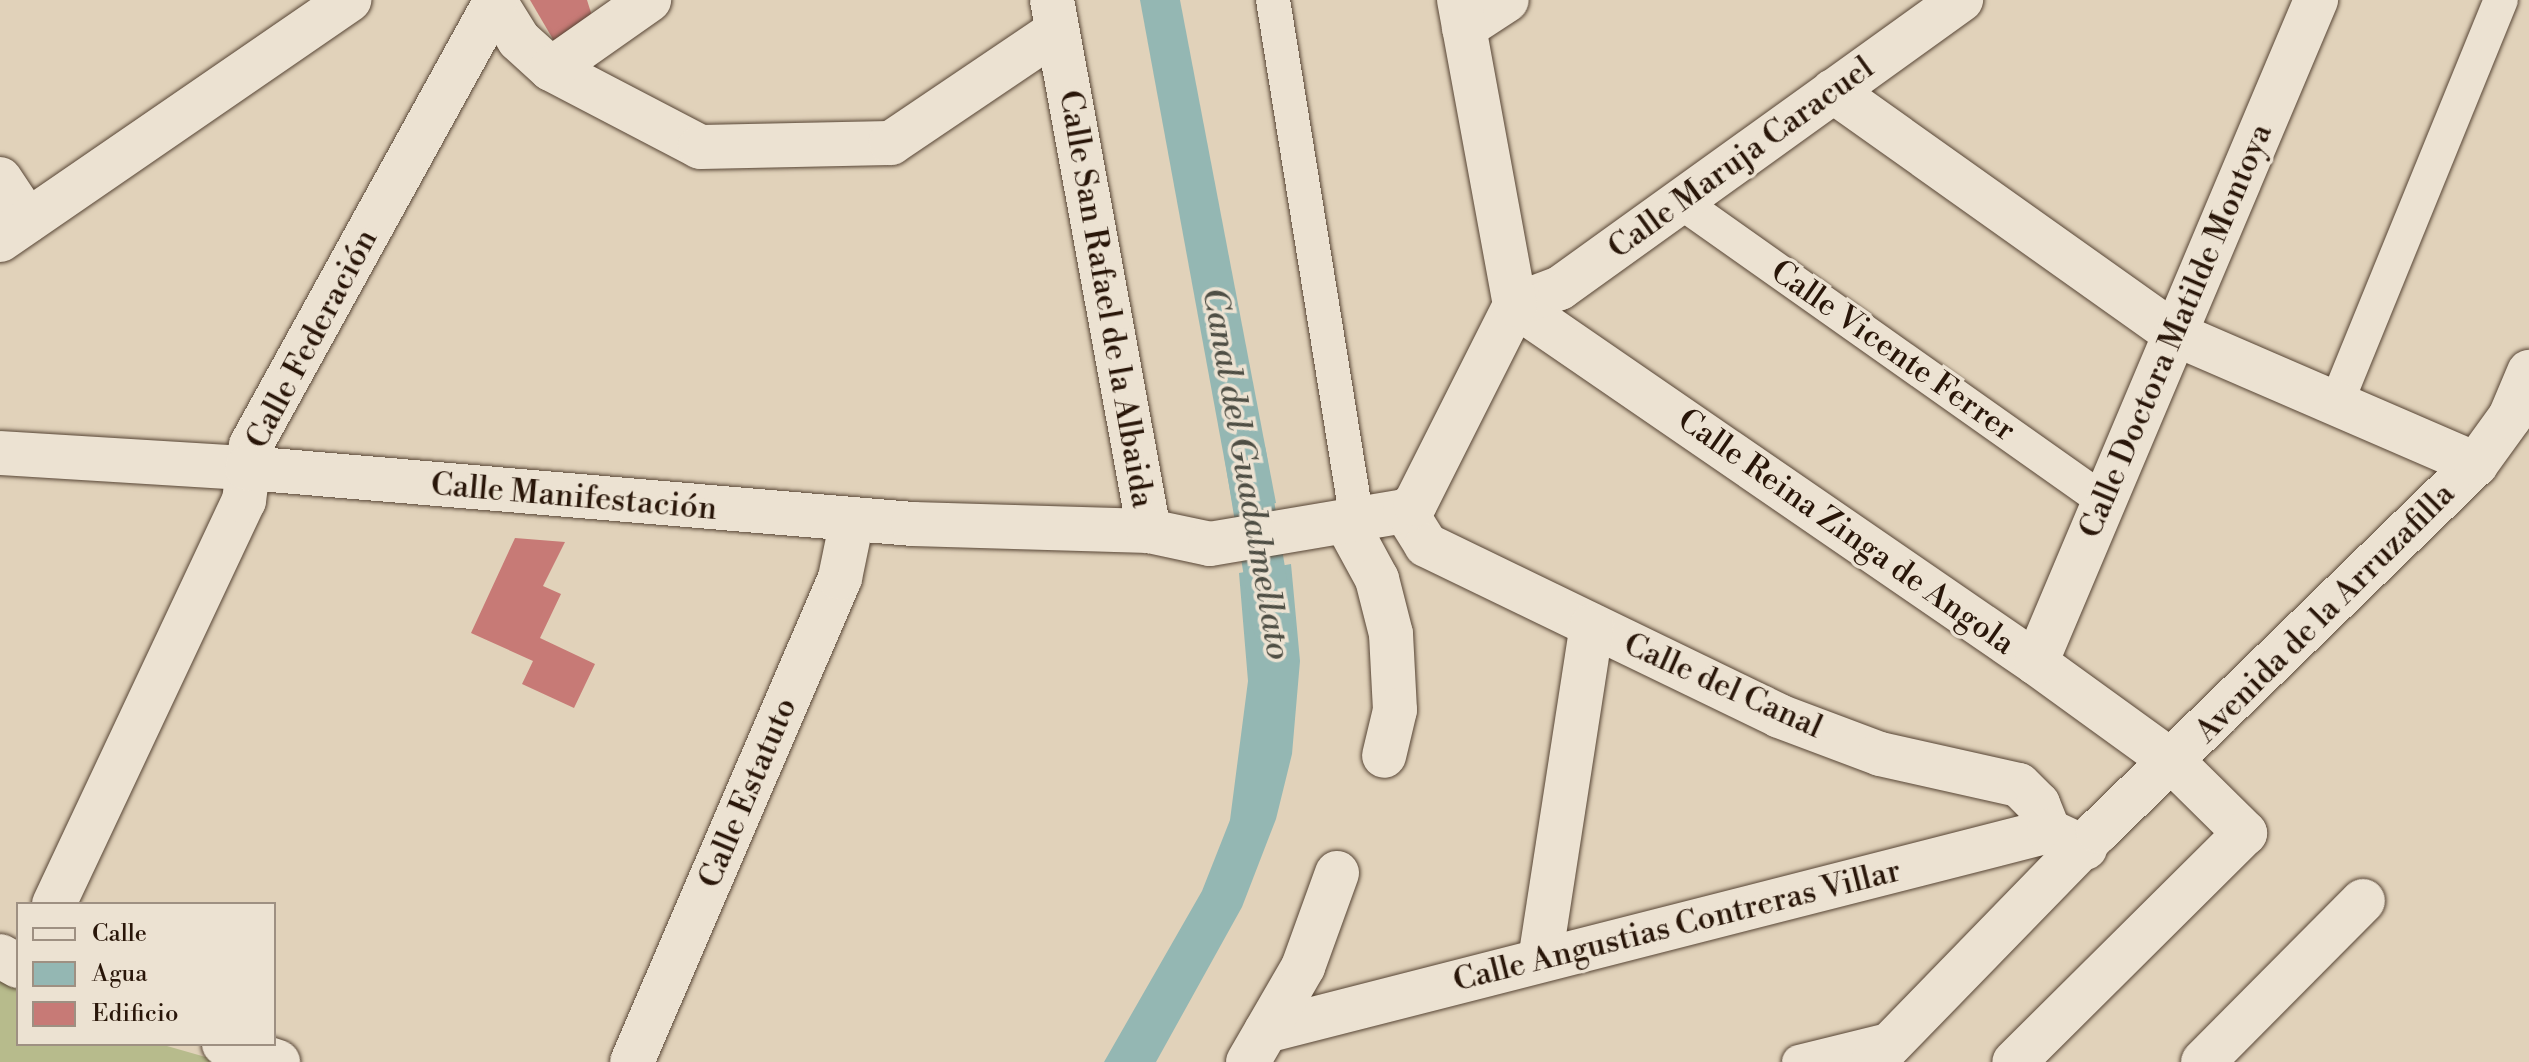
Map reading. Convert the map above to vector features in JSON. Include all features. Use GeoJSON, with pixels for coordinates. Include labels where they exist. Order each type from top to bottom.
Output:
{"type":"FeatureCollection","features":[{"type":"Feature","properties":{"kind":"street"},"geometry":{"type":"LineString","coordinates":[[0,179],[14,231],[349,0]]}},
{"type":"Feature","properties":{"kind":"street"},"geometry":{"type":"LineString","coordinates":[[551,69],[649,0]]}},
{"type":"Feature","properties":{"kind":"street"},"geometry":{"type":"LineString","coordinates":[[1273,0],[1352,522],[1377,579],[1391,634],[1395,710],[1384,756]]}},
{"type":"Feature","properties":{"kind":"street"},"geometry":{"type":"LineString","coordinates":[[1405,511],[1415,504],[1515,305],[1461,14],[1507,0]]}},
{"type":"Feature","properties":{"kind":"street","name":"Calle Maruja Caracuel"},"geometry":{"type":"LineString","coordinates":[[1515,305],[1560,288],[1961,0]]}},
{"type":"Feature","properties":{"kind":"street","name":"Calle Doctora Matilde Montoya"},"geometry":{"type":"LineString","coordinates":[[2036,663],[2316,0]]}},
{"type":"Feature","properties":{"kind":"street"},"geometry":{"type":"LineString","coordinates":[[2336,404],[2501,0]]}},
{"type":"Feature","properties":{"kind":"street"},"geometry":{"type":"LineString","coordinates":[[495,1],[519,40],[551,69],[700,147],[891,143],[1054,15]]}},
{"type":"Feature","properties":{"kind":"street","name":"Calle Federación"},"geometry":{"type":"LineString","coordinates":[[55,902],[244,501],[251,445],[495,1]]}},
{"type":"Feature","properties":{"kind":"street","name":"Calle San Rafael de la Albaida"},"geometry":{"type":"LineString","coordinates":[[1054,15],[1149,531],[1210,544],[1405,511]]}},
{"type":"Feature","properties":{"kind":"street"},"geometry":{"type":"LineString","coordinates":[[1833,91],[2175,334],[2476,464]]}},
{"type":"Feature","properties":{"kind":"street","name":"Calle Vicente Ferrer"},"geometry":{"type":"LineString","coordinates":[[1681,202],[2104,501]]}},
{"type":"Feature","properties":{"kind":"street","name":"Calle Reina Zinga de Angola"},"geometry":{"type":"LineString","coordinates":[[1515,305],[2036,663],[2174,763]]}},
{"type":"Feature","properties":{"kind":"street","name":"Avenida de la Arruzafilla"},"geometry":{"type":"LineString","coordinates":[[1885,1050],[2067,839],[2174,763],[2476,464],[2510,417],[2529,372]]}},
{"type":"Feature","properties":{"kind":"street","name":"Calle Manifestación"},"geometry":{"type":"LineString","coordinates":[[0,453],[247,468],[852,520],[1149,531]]}},
{"type":"Feature","properties":{"kind":"street","name":"Calle del Canal"},"geometry":{"type":"LineString","coordinates":[[1405,511],[1426,545],[1822,732],[1880,754],[2019,785],[2067,839]]}},
{"type":"Feature","properties":{"kind":"street","name":"Calle Estatuto"},"geometry":{"type":"LineString","coordinates":[[632,1062],[840,578],[852,520]]}},
{"type":"Feature","properties":{"kind":"street"},"geometry":{"type":"LineString","coordinates":[[1540,960],[1592,626]]}},
{"type":"Feature","properties":{"kind":"street","name":"Avenida de la Arruzafilla"},"geometry":{"type":"LineString","coordinates":[[2014,1062],[2245,833],[2174,763]]}},
{"type":"Feature","properties":{"kind":"street","name":"Calle Angustias Contreras Villar"},"geometry":{"type":"LineString","coordinates":[[1257,1046],[1540,960],[2067,839]]}},
{"type":"Feature","properties":{"kind":"street"},"geometry":{"type":"LineString","coordinates":[[1257,1046],[1303,967],[1337,873]]}},
{"type":"Feature","properties":{"kind":"street"},"geometry":{"type":"LineString","coordinates":[[2203,1062],[2363,901]]}},
{"type":"Feature","properties":{"kind":"street"},"geometry":{"type":"LineString","coordinates":[[230,1046],[278,1062]]}},
{"type":"Feature","properties":{"kind":"street"},"geometry":{"type":"LineString","coordinates":[[1799,1062],[1885,1050]]}},
{"type":"Feature","properties":{"kind":"green space"},"geometry":{"type":"Polygon","coordinates":[[[0,974],[16,983],[16,1046],[167,1046],[223,1062],[0,1062],[0,974]]]}},
{"type":"Feature","properties":{"kind":"water"},"geometry":{"type":"Polygon","coordinates":[[[1140,0],[1180,0],[1276,503],[1234,512],[1140,0]]]}},
{"type":"Feature","properties":{"kind":"water"},"geometry":{"type":"Polygon","coordinates":[[[1291,564],[1300,661],[1292,754],[1276,819],[1242,907],[1156,1062],[1104,1062],[1202,891],[1230,820],[1248,681],[1239,573],[1291,564]]]}},
{"type":"Feature","properties":{"kind":"building"},"geometry":{"type":"Polygon","coordinates":[[[530,0],[587,0],[593,19],[554,41],[530,0]]]}},
{"type":"Feature","properties":{"kind":"building"},"geometry":{"type":"Polygon","coordinates":[[[515,538],[565,542],[543,586],[561,594],[540,638],[595,664],[574,708],[522,684],[533,661],[471,633],[515,538]]]}},
{"type":"Feature","properties":{"kind":"waterway","name":"Canal del Guadalmellato"},"geometry":{"type":"LineString","coordinates":[[1245,453],[1273,624]]}}]}
